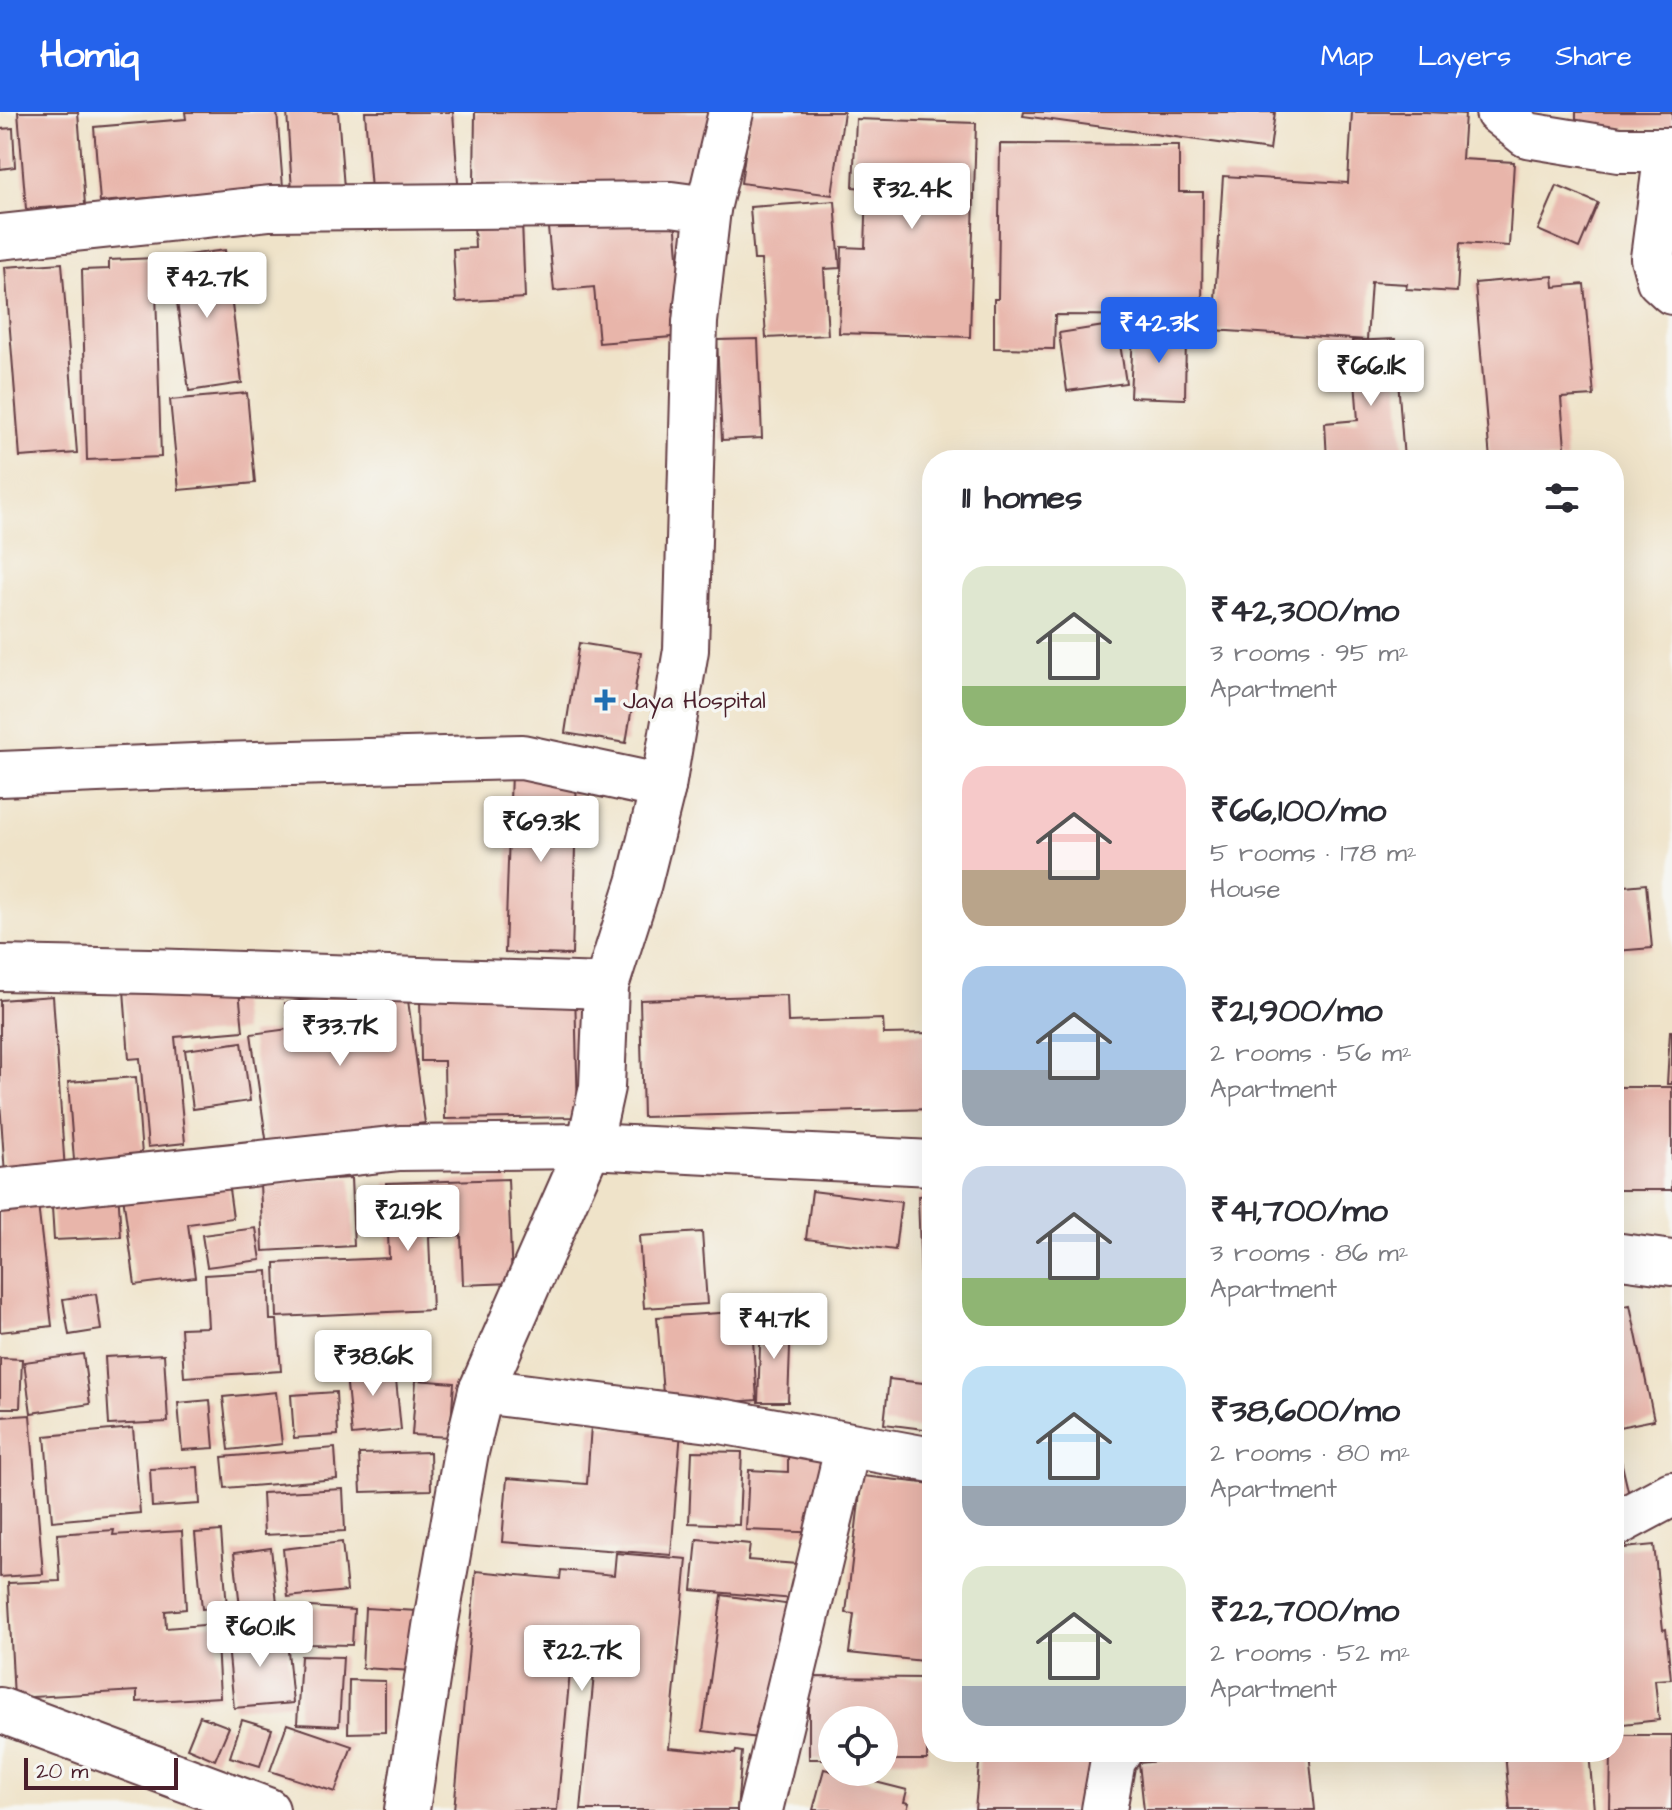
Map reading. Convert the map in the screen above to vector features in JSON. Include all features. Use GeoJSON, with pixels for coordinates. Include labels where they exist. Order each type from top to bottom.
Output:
{"type":"FeatureCollection","features":[{"type":"Feature","properties":{"kind":"street"},"geometry":{"type":"LineString","coordinates":[[407,1810],[455,1510],[481,1391],[589,1146],[602,1087],[606,986],[639,883],[663,787],[686,650],[695,322],[708,209],[731,112]]}},
{"type":"Feature","properties":{"kind":"street"},"geometry":{"type":"LineString","coordinates":[[1498,112],[1527,135],[1619,150],[1669,150],[1653,258],[1659,280],[1672,292]]}},
{"type":"Feature","properties":{"kind":"street"},"geometry":{"type":"LineString","coordinates":[[0,237],[270,208],[671,204],[708,209]]}},
{"type":"Feature","properties":{"kind":"street"},"geometry":{"type":"LineString","coordinates":[[0,774],[522,757],[663,787]]}},
{"type":"Feature","properties":{"kind":"street"},"geometry":{"type":"LineString","coordinates":[[0,968],[606,986]]}},
{"type":"Feature","properties":{"kind":"street"},"geometry":{"type":"LineString","coordinates":[[0,1191],[400,1148],[589,1146],[922,1163]]}},
{"type":"Feature","properties":{"kind":"street"},"geometry":{"type":"LineString","coordinates":[[1624,1256],[1672,1263]]}},
{"type":"Feature","properties":{"kind":"street"},"geometry":{"type":"LineString","coordinates":[[481,1391],[726,1422],[922,1458]]}},
{"type":"Feature","properties":{"kind":"street"},"geometry":{"type":"LineString","coordinates":[[760,1810],[848,1445]]}},
{"type":"Feature","properties":{"kind":"street"},"geometry":{"type":"LineString","coordinates":[[1624,1520],[1672,1494]]}},
{"type":"Feature","properties":{"kind":"street"},"geometry":{"type":"LineString","coordinates":[[0,1710],[267,1810]]}},
{"type":"Feature","properties":{"kind":"street"},"geometry":{"type":"LineString","coordinates":[[1104,1810],[1113,1762]]}},
{"type":"Feature","properties":{"kind":"building"},"geometry":{"type":"Polygon","coordinates":[[[18,112],[78,112],[85,205],[26,209],[18,112]]]}},
{"type":"Feature","properties":{"kind":"building"},"geometry":{"type":"Polygon","coordinates":[[[185,112],[277,112],[283,187],[100,202],[94,127],[186,119],[185,112]]]}},
{"type":"Feature","properties":{"kind":"building"},"geometry":{"type":"Polygon","coordinates":[[[287,112],[338,112],[344,188],[292,191],[287,112]]]}},
{"type":"Feature","properties":{"kind":"building"},"geometry":{"type":"Polygon","coordinates":[[[365,112],[453,112],[458,183],[371,190],[365,112]]]}},
{"type":"Feature","properties":{"kind":"building"},"geometry":{"type":"Polygon","coordinates":[[[475,112],[711,112],[709,189],[474,183],[475,112]]]}},
{"type":"Feature","properties":{"kind":"building"},"geometry":{"type":"Polygon","coordinates":[[[751,112],[844,112],[832,195],[741,183],[751,112]]]}},
{"type":"Feature","properties":{"kind":"building"},"geometry":{"type":"Polygon","coordinates":[[[1024,112],[1275,112],[1270,150],[1023,116],[1024,112]]]}},
{"type":"Feature","properties":{"kind":"building"},"geometry":{"type":"Polygon","coordinates":[[[1352,112],[1465,114],[1462,159],[1514,162],[1509,246],[1460,243],[1457,292],[1406,289],[1407,284],[1371,282],[1367,340],[1213,330],[1223,176],[1348,183],[1352,112]]]}},
{"type":"Feature","properties":{"kind":"building"},"geometry":{"type":"Polygon","coordinates":[[[1576,112],[1672,112],[1672,127],[1576,128],[1576,112]]]}},
{"type":"Feature","properties":{"kind":"building"},"geometry":{"type":"Polygon","coordinates":[[[856,119],[976,123],[970,337],[839,333],[842,247],[865,248],[867,188],[853,187],[856,119]]]}},
{"type":"Feature","properties":{"kind":"building"},"geometry":{"type":"Polygon","coordinates":[[[13,128],[15,167],[0,169],[0,129],[13,128]]]}},
{"type":"Feature","properties":{"kind":"building"},"geometry":{"type":"Polygon","coordinates":[[[1000,144],[1179,145],[1179,192],[1203,192],[1202,316],[1055,315],[1054,349],[994,348],[994,299],[998,299],[1000,144]]]}},
{"type":"Feature","properties":{"kind":"building"},"geometry":{"type":"Polygon","coordinates":[[[1557,186],[1598,203],[1579,248],[1538,230],[1557,186]]]}},
{"type":"Feature","properties":{"kind":"building"},"geometry":{"type":"Polygon","coordinates":[[[835,201],[840,268],[824,269],[828,335],[766,338],[761,260],[754,260],[750,207],[835,201]]]}},
{"type":"Feature","properties":{"kind":"building"},"geometry":{"type":"Polygon","coordinates":[[[675,217],[684,336],[599,343],[594,287],[554,291],[548,228],[675,217]]]}},
{"type":"Feature","properties":{"kind":"building"},"geometry":{"type":"Polygon","coordinates":[[[522,221],[525,298],[456,302],[453,249],[475,248],[474,224],[522,221]]]}},
{"type":"Feature","properties":{"kind":"building"},"geometry":{"type":"Polygon","coordinates":[[[225,250],[242,383],[189,391],[171,257],[225,250]]]}},
{"type":"Feature","properties":{"kind":"building"},"geometry":{"type":"Polygon","coordinates":[[[155,258],[161,457],[87,460],[82,270],[109,269],[109,260],[155,258]]]}},
{"type":"Feature","properties":{"kind":"building"},"geometry":{"type":"Polygon","coordinates":[[[62,263],[77,453],[20,457],[5,267],[62,263]]]}},
{"type":"Feature","properties":{"kind":"building"},"geometry":{"type":"Polygon","coordinates":[[[1553,276],[1554,287],[1584,284],[1594,396],[1561,398],[1565,450],[1489,450],[1475,283],[1553,276]]]}},
{"type":"Feature","properties":{"kind":"building"},"geometry":{"type":"Polygon","coordinates":[[[1117,324],[1126,383],[1067,391],[1059,333],[1117,324]]]}},
{"type":"Feature","properties":{"kind":"building"},"geometry":{"type":"Polygon","coordinates":[[[1133,332],[1186,333],[1185,399],[1130,397],[1133,332]]]}},
{"type":"Feature","properties":{"kind":"building"},"geometry":{"type":"Polygon","coordinates":[[[758,339],[762,438],[722,440],[717,340],[758,339]]]}},
{"type":"Feature","properties":{"kind":"building"},"geometry":{"type":"Polygon","coordinates":[[[1395,339],[1403,450],[1326,450],[1325,423],[1358,420],[1352,341],[1395,339]]]}},
{"type":"Feature","properties":{"kind":"building"},"geometry":{"type":"Polygon","coordinates":[[[247,393],[255,483],[179,490],[170,400],[247,393]]]}},
{"type":"Feature","properties":{"kind":"building"},"geometry":{"type":"Polygon","coordinates":[[[579,643],[641,653],[626,743],[565,733],[579,643]]]}},
{"type":"Feature","properties":{"kind":"building"},"geometry":{"type":"Polygon","coordinates":[[[511,772],[577,774],[572,955],[505,953],[511,772]]]}},
{"type":"Feature","properties":{"kind":"building"},"geometry":{"type":"Polygon","coordinates":[[[1646,884],[1652,948],[1624,950],[1624,886],[1646,884]]]}},
{"type":"Feature","properties":{"kind":"building"},"geometry":{"type":"Polygon","coordinates":[[[238,980],[243,1031],[175,1037],[185,1143],[148,1147],[140,1058],[129,1059],[124,990],[238,980]]]}},
{"type":"Feature","properties":{"kind":"building"},"geometry":{"type":"Polygon","coordinates":[[[406,986],[425,1123],[267,1145],[251,1034],[289,1029],[285,1003],[406,986]]]}},
{"type":"Feature","properties":{"kind":"building"},"geometry":{"type":"Polygon","coordinates":[[[575,988],[578,1117],[445,1119],[444,1061],[421,1061],[420,994],[575,988]]]}},
{"type":"Feature","properties":{"kind":"building"},"geometry":{"type":"Polygon","coordinates":[[[787,995],[788,1022],[883,1019],[884,1034],[922,1033],[922,1109],[643,1117],[640,1000],[787,995]]]}},
{"type":"Feature","properties":{"kind":"building"},"geometry":{"type":"Polygon","coordinates":[[[53,996],[65,1171],[5,1175],[0,1101],[0,1000],[53,996]]]}},
{"type":"Feature","properties":{"kind":"building"},"geometry":{"type":"Polygon","coordinates":[[[1670,1031],[1672,1084],[1667,1084],[1670,1031]]]}},
{"type":"Feature","properties":{"kind":"building"},"geometry":{"type":"Polygon","coordinates":[[[242,1042],[250,1101],[193,1109],[185,1050],[242,1042]]]}},
{"type":"Feature","properties":{"kind":"building"},"geometry":{"type":"Polygon","coordinates":[[[136,1077],[143,1168],[75,1173],[68,1082],[136,1077]]]}},
{"type":"Feature","properties":{"kind":"building"},"geometry":{"type":"Polygon","coordinates":[[[1624,1087],[1672,1087],[1672,1190],[1624,1190],[1624,1087]]]}},
{"type":"Feature","properties":{"kind":"building"},"geometry":{"type":"Polygon","coordinates":[[[227,1175],[233,1218],[188,1224],[195,1277],[135,1285],[122,1188],[227,1175]]]}},
{"type":"Feature","properties":{"kind":"building"},"geometry":{"type":"Polygon","coordinates":[[[351,1178],[354,1246],[263,1251],[260,1183],[351,1178]]]}},
{"type":"Feature","properties":{"kind":"building"},"geometry":{"type":"Polygon","coordinates":[[[508,1179],[512,1283],[463,1285],[461,1235],[429,1237],[432,1310],[277,1317],[275,1263],[389,1258],[386,1183],[508,1179]]]}},
{"type":"Feature","properties":{"kind":"building"},"geometry":{"type":"Polygon","coordinates":[[[118,1188],[121,1237],[54,1240],[51,1191],[118,1188]]]}},
{"type":"Feature","properties":{"kind":"building"},"geometry":{"type":"Polygon","coordinates":[[[812,1191],[901,1202],[895,1250],[806,1239],[812,1191]]]}},
{"type":"Feature","properties":{"kind":"building"},"geometry":{"type":"Polygon","coordinates":[[[37,1196],[52,1326],[0,1332],[0,1200],[37,1196]]]}},
{"type":"Feature","properties":{"kind":"building"},"geometry":{"type":"Polygon","coordinates":[[[918,1196],[922,1196],[921,1279],[918,1196]]]}},
{"type":"Feature","properties":{"kind":"building"},"geometry":{"type":"Polygon","coordinates":[[[256,1228],[261,1260],[207,1267],[202,1235],[256,1228]]]}},
{"type":"Feature","properties":{"kind":"building"},"geometry":{"type":"Polygon","coordinates":[[[702,1232],[707,1304],[644,1308],[639,1236],[702,1232]]]}},
{"type":"Feature","properties":{"kind":"building"},"geometry":{"type":"Polygon","coordinates":[[[268,1271],[270,1320],[277,1320],[281,1371],[184,1377],[181,1328],[208,1327],[205,1275],[268,1271]]]}},
{"type":"Feature","properties":{"kind":"building"},"geometry":{"type":"Polygon","coordinates":[[[96,1294],[101,1330],[69,1335],[63,1299],[96,1294]]]}},
{"type":"Feature","properties":{"kind":"building"},"geometry":{"type":"Polygon","coordinates":[[[1630,1305],[1654,1420],[1624,1426],[1624,1306],[1630,1305]]]}},
{"type":"Feature","properties":{"kind":"building"},"geometry":{"type":"Polygon","coordinates":[[[751,1311],[757,1400],[664,1407],[657,1317],[751,1311]]]}},
{"type":"Feature","properties":{"kind":"building"},"geometry":{"type":"Polygon","coordinates":[[[761,1320],[791,1321],[788,1402],[758,1402],[761,1320]]]}},
{"type":"Feature","properties":{"kind":"building"},"geometry":{"type":"Polygon","coordinates":[[[83,1354],[90,1404],[31,1413],[24,1362],[83,1354]]]}},
{"type":"Feature","properties":{"kind":"building"},"geometry":{"type":"Polygon","coordinates":[[[164,1354],[168,1422],[109,1425],[105,1357],[164,1354]]]}},
{"type":"Feature","properties":{"kind":"building"},"geometry":{"type":"Polygon","coordinates":[[[0,1358],[22,1359],[20,1408],[0,1408],[0,1358]]]}},
{"type":"Feature","properties":{"kind":"building"},"geometry":{"type":"Polygon","coordinates":[[[394,1360],[401,1430],[352,1435],[345,1365],[394,1360]]]}},
{"type":"Feature","properties":{"kind":"building"},"geometry":{"type":"Polygon","coordinates":[[[889,1379],[922,1383],[922,1429],[884,1424],[889,1379]]]}},
{"type":"Feature","properties":{"kind":"building"},"geometry":{"type":"Polygon","coordinates":[[[416,1380],[454,1383],[450,1437],[412,1435],[416,1380]]]}},
{"type":"Feature","properties":{"kind":"building"},"geometry":{"type":"Polygon","coordinates":[[[276,1392],[282,1444],[229,1450],[223,1397],[276,1392]]]}},
{"type":"Feature","properties":{"kind":"building"},"geometry":{"type":"Polygon","coordinates":[[[336,1392],[338,1435],[294,1438],[291,1395],[336,1392]]]}},
{"type":"Feature","properties":{"kind":"building"},"geometry":{"type":"Polygon","coordinates":[[[210,1400],[214,1448],[182,1450],[178,1403],[210,1400]]]}},
{"type":"Feature","properties":{"kind":"building"},"geometry":{"type":"Polygon","coordinates":[[[30,1415],[43,1574],[0,1577],[0,1417],[30,1415]]]}},
{"type":"Feature","properties":{"kind":"building"},"geometry":{"type":"Polygon","coordinates":[[[591,1425],[681,1431],[671,1555],[502,1542],[507,1478],[587,1484],[591,1425]]]}},
{"type":"Feature","properties":{"kind":"building"},"geometry":{"type":"Polygon","coordinates":[[[133,1428],[140,1513],[52,1521],[45,1436],[133,1428]]]}},
{"type":"Feature","properties":{"kind":"building"},"geometry":{"type":"Polygon","coordinates":[[[335,1448],[337,1479],[225,1488],[222,1457],[335,1448]]]}},
{"type":"Feature","properties":{"kind":"building"},"geometry":{"type":"Polygon","coordinates":[[[788,1449],[828,1450],[825,1533],[746,1530],[749,1470],[788,1472],[788,1449]]]}},
{"type":"Feature","properties":{"kind":"building"},"geometry":{"type":"Polygon","coordinates":[[[692,1451],[742,1452],[739,1525],[689,1523],[692,1451]]]}},
{"type":"Feature","properties":{"kind":"building"},"geometry":{"type":"Polygon","coordinates":[[[430,1452],[431,1490],[361,1492],[359,1454],[430,1452]]]}},
{"type":"Feature","properties":{"kind":"building"},"geometry":{"type":"Polygon","coordinates":[[[198,1467],[200,1504],[152,1507],[150,1469],[198,1467]]]}},
{"type":"Feature","properties":{"kind":"building"},"geometry":{"type":"Polygon","coordinates":[[[1624,1473],[1629,1495],[1624,1496],[1624,1473]]]}},
{"type":"Feature","properties":{"kind":"building"},"geometry":{"type":"Polygon","coordinates":[[[862,1476],[922,1483],[922,1661],[849,1653],[854,1614],[846,1613],[862,1476]]]}},
{"type":"Feature","properties":{"kind":"building"},"geometry":{"type":"Polygon","coordinates":[[[343,1489],[345,1531],[264,1535],[262,1493],[343,1489]]]}},
{"type":"Feature","properties":{"kind":"building"},"geometry":{"type":"Polygon","coordinates":[[[114,1530],[113,1535],[182,1531],[186,1609],[165,1611],[166,1628],[216,1624],[220,1697],[137,1702],[137,1691],[14,1698],[8,1583],[60,1581],[57,1534],[114,1530]]]}},
{"type":"Feature","properties":{"kind":"building"},"geometry":{"type":"Polygon","coordinates":[[[221,1531],[227,1607],[202,1609],[195,1533],[221,1531]]]}},
{"type":"Feature","properties":{"kind":"building"},"geometry":{"type":"Polygon","coordinates":[[[697,1539],[750,1544],[748,1560],[797,1564],[794,1599],[692,1590],[697,1539]]]}},
{"type":"Feature","properties":{"kind":"building"},"geometry":{"type":"Polygon","coordinates":[[[342,1542],[347,1591],[288,1597],[283,1549],[342,1542]]]}},
{"type":"Feature","properties":{"kind":"building"},"geometry":{"type":"Polygon","coordinates":[[[1654,1545],[1671,1679],[1655,1680],[1659,1720],[1624,1724],[1624,1548],[1654,1545]]]}},
{"type":"Feature","properties":{"kind":"building"},"geometry":{"type":"Polygon","coordinates":[[[271,1548],[278,1612],[241,1616],[234,1553],[271,1548]]]}},
{"type":"Feature","properties":{"kind":"building"},"geometry":{"type":"Polygon","coordinates":[[[616,1553],[687,1559],[669,1748],[742,1752],[737,1810],[581,1810],[595,1664],[571,1661],[557,1810],[454,1810],[476,1571],[560,1579],[561,1570],[614,1575],[616,1553]]]}},
{"type":"Feature","properties":{"kind":"building"},"geometry":{"type":"Polygon","coordinates":[[[722,1595],[799,1606],[774,1740],[703,1731],[722,1595]]]}},
{"type":"Feature","properties":{"kind":"building"},"geometry":{"type":"Polygon","coordinates":[[[310,1607],[354,1610],[352,1645],[308,1644],[310,1607]]]}},
{"type":"Feature","properties":{"kind":"building"},"geometry":{"type":"Polygon","coordinates":[[[365,1608],[417,1611],[414,1671],[362,1668],[365,1608]]]}},
{"type":"Feature","properties":{"kind":"building"},"geometry":{"type":"Polygon","coordinates":[[[286,1630],[293,1703],[234,1708],[227,1635],[286,1630]]]}},
{"type":"Feature","properties":{"kind":"building"},"geometry":{"type":"Polygon","coordinates":[[[301,1656],[343,1657],[339,1726],[297,1724],[301,1656]]]}},
{"type":"Feature","properties":{"kind":"building"},"geometry":{"type":"Polygon","coordinates":[[[809,1677],[922,1678],[922,1760],[898,1760],[898,1706],[818,1706],[818,1759],[809,1759],[809,1677]]]}},
{"type":"Feature","properties":{"kind":"building"},"geometry":{"type":"Polygon","coordinates":[[[349,1680],[385,1681],[385,1732],[348,1733],[349,1680]]]}},
{"type":"Feature","properties":{"kind":"building"},"geometry":{"type":"Polygon","coordinates":[[[200,1716],[229,1727],[215,1760],[187,1748],[200,1716]]]}},
{"type":"Feature","properties":{"kind":"building"},"geometry":{"type":"Polygon","coordinates":[[[242,1720],[272,1729],[260,1766],[230,1757],[242,1720]]]}},
{"type":"Feature","properties":{"kind":"building"},"geometry":{"type":"Polygon","coordinates":[[[287,1724],[352,1746],[335,1792],[270,1771],[287,1724]]]}},
{"type":"Feature","properties":{"kind":"building"},"geometry":{"type":"Polygon","coordinates":[[[1624,1735],[1672,1735],[1672,1810],[1610,1810],[1611,1762],[1624,1762],[1624,1735]]]}},
{"type":"Feature","properties":{"kind":"building"},"geometry":{"type":"Polygon","coordinates":[[[979,1762],[1097,1762],[1093,1810],[975,1810],[979,1762]]]}},
{"type":"Feature","properties":{"kind":"building"},"geometry":{"type":"Polygon","coordinates":[[[1310,1762],[1315,1810],[1144,1810],[1139,1763],[1310,1762]]]}},
{"type":"Feature","properties":{"kind":"building"},"geometry":{"type":"Polygon","coordinates":[[[1506,1762],[1590,1762],[1594,1810],[1510,1810],[1506,1762]]]}},
{"type":"Feature","properties":{"kind":"building"},"geometry":{"type":"Polygon","coordinates":[[[819,1786],[891,1786],[907,1790],[904,1802],[909,1803],[907,1810],[813,1810],[819,1786]]]}},
{"type":"Feature","properties":{"kind":"place","name":"Jaya Hospital"},"geometry":{"type":"Point","coordinates":[605,700]}}]}
